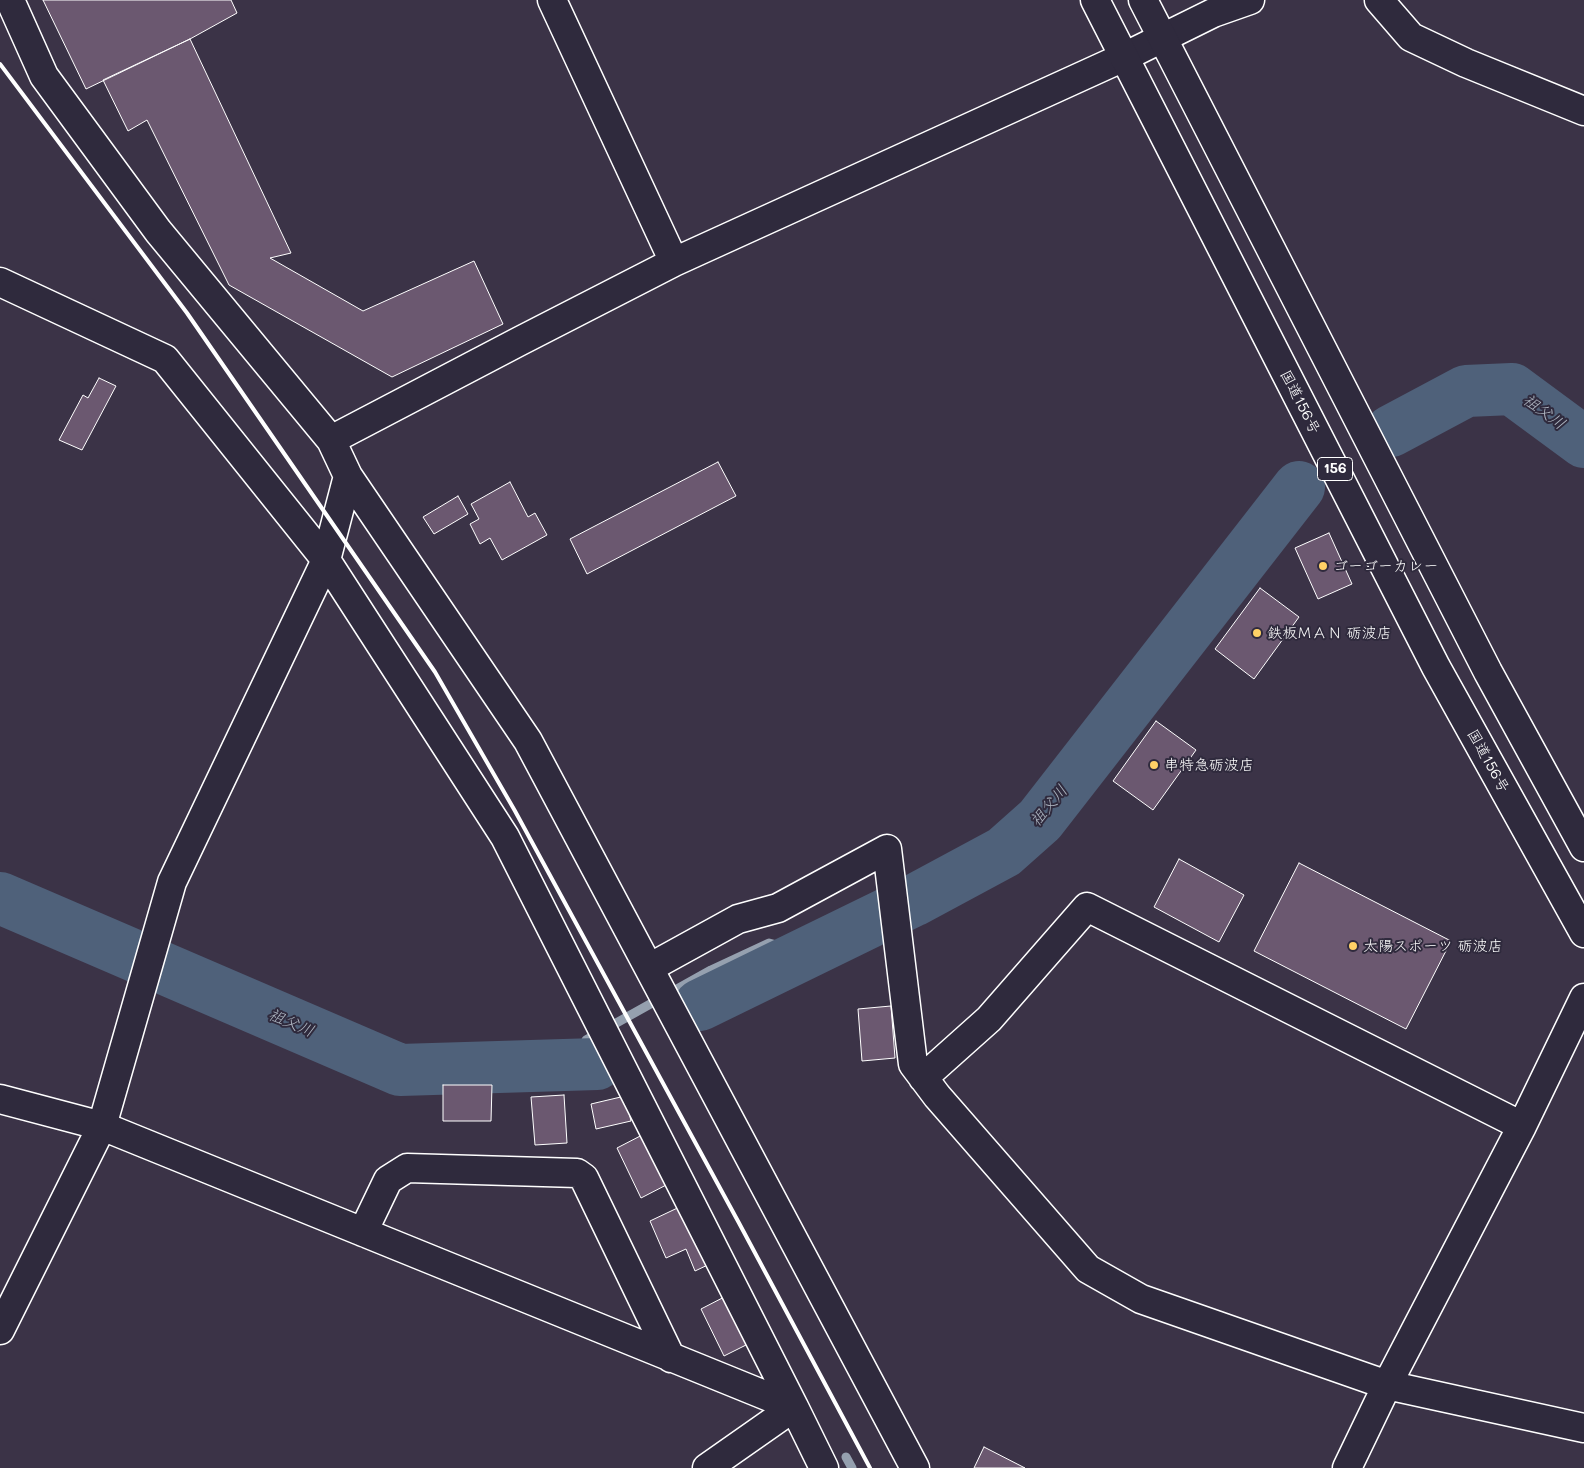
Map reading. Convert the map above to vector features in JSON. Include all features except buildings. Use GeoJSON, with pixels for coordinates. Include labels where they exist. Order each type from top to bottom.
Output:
{"type":"FeatureCollection","features":[{"type":"Feature","properties":{"kind":"main road"},"geometry":{"type":"LineString","coordinates":[[10,0],[44,76],[158,231],[331,440],[348,476],[528,741],[915,1468]]}},
{"type":"Feature","properties":{"kind":"main road"},"geometry":{"type":"LineString","coordinates":[[552,0],[674,262]]}},
{"type":"Feature","properties":{"kind":"main road","name":"国道156号"},"geometry":{"type":"LineString","coordinates":[[1096,0],[1436,668],[1584,933]]}},
{"type":"Feature","properties":{"kind":"main road"},"geometry":{"type":"LineString","coordinates":[[1143,0],[1488,672],[1584,847]]}},
{"type":"Feature","properties":{"kind":"main road"},"geometry":{"type":"LineString","coordinates":[[331,440],[674,262],[1124,58],[1213,12],[1250,0]]}},
{"type":"Feature","properties":{"kind":"main road"},"geometry":{"type":"LineString","coordinates":[[1379,0],[1411,37],[1466,63],[1584,111]]}},
{"type":"Feature","properties":{"kind":"main road"},"geometry":{"type":"LineString","coordinates":[[0,282],[165,358],[326,560],[504,837],[824,1468]]}},
{"type":"Feature","properties":{"kind":"main road"},"geometry":{"type":"LineString","coordinates":[[0,1330],[102,1126],[172,882],[326,560],[348,476]]}},
{"type":"Feature","properties":{"kind":"main road"},"geometry":{"type":"LineString","coordinates":[[649,968],[738,919],[778,908],[887,849],[912,1064],[936,1096],[1088,1269],[1141,1299],[1387,1385],[1584,1428]]}},
{"type":"Feature","properties":{"kind":"main road"},"geometry":{"type":"LineString","coordinates":[[923,1078],[990,1019],[1087,906],[1522,1126]]}},
{"type":"Feature","properties":{"kind":"main road"},"geometry":{"type":"LineString","coordinates":[[1346,1468],[1387,1385],[1522,1126],[1584,998]]}},
{"type":"Feature","properties":{"kind":"main road"},"geometry":{"type":"LineString","coordinates":[[0,1099],[102,1126],[794,1407]]}},
{"type":"Feature","properties":{"kind":"main road"},"geometry":{"type":"LineString","coordinates":[[363,1232],[388,1180],[407,1168],[577,1173],[584,1178],[671,1358]]}},
{"type":"Feature","properties":{"kind":"main road"},"geometry":{"type":"LineString","coordinates":[[707,1468],[794,1407]]}},
{"type":"Feature","properties":{"kind":"waterway","name":"祖父川"},"geometry":{"type":"LineString","coordinates":[[1391,431],[1466,391],[1512,389],[1584,442]]}},
{"type":"Feature","properties":{"kind":"waterway","name":"祖父川"},"geometry":{"type":"LineString","coordinates":[[700,1005],[913,901],[1004,852],[1040,820],[1299,487]]}},
{"type":"Feature","properties":{"kind":"waterway","name":"祖父川"},"geometry":{"type":"LineString","coordinates":[[0,898],[400,1070],[597,1064]]}},
{"type":"Feature","properties":{"kind":"waterway"},"geometry":{"type":"LineString","coordinates":[[586,1040],[711,970],[769,943],[807,953]]}},
{"type":"Feature","properties":{"kind":"waterway"},"geometry":{"type":"LineString","coordinates":[[846,1457],[852,1468]]}},
{"type":"Feature","properties":{"kind":"railway"},"geometry":{"type":"LineString","coordinates":[[0,64],[187,313],[435,672],[515,811],[870,1468]]}},
{"type":"Feature","properties":{"kind":"place","name":"ゴーゴーカレー"},"geometry":{"type":"Point","coordinates":[1323,566]}},
{"type":"Feature","properties":{"kind":"place","name":"鉄板ＭＡＮ 砺波店"},"geometry":{"type":"Point","coordinates":[1257,633]}},
{"type":"Feature","properties":{"kind":"place","name":"串特急砺波店"},"geometry":{"type":"Point","coordinates":[1154,765]}},
{"type":"Feature","properties":{"kind":"place","name":"太陽スポーツ 砺波店"},"geometry":{"type":"Point","coordinates":[1353,946]}}]}
